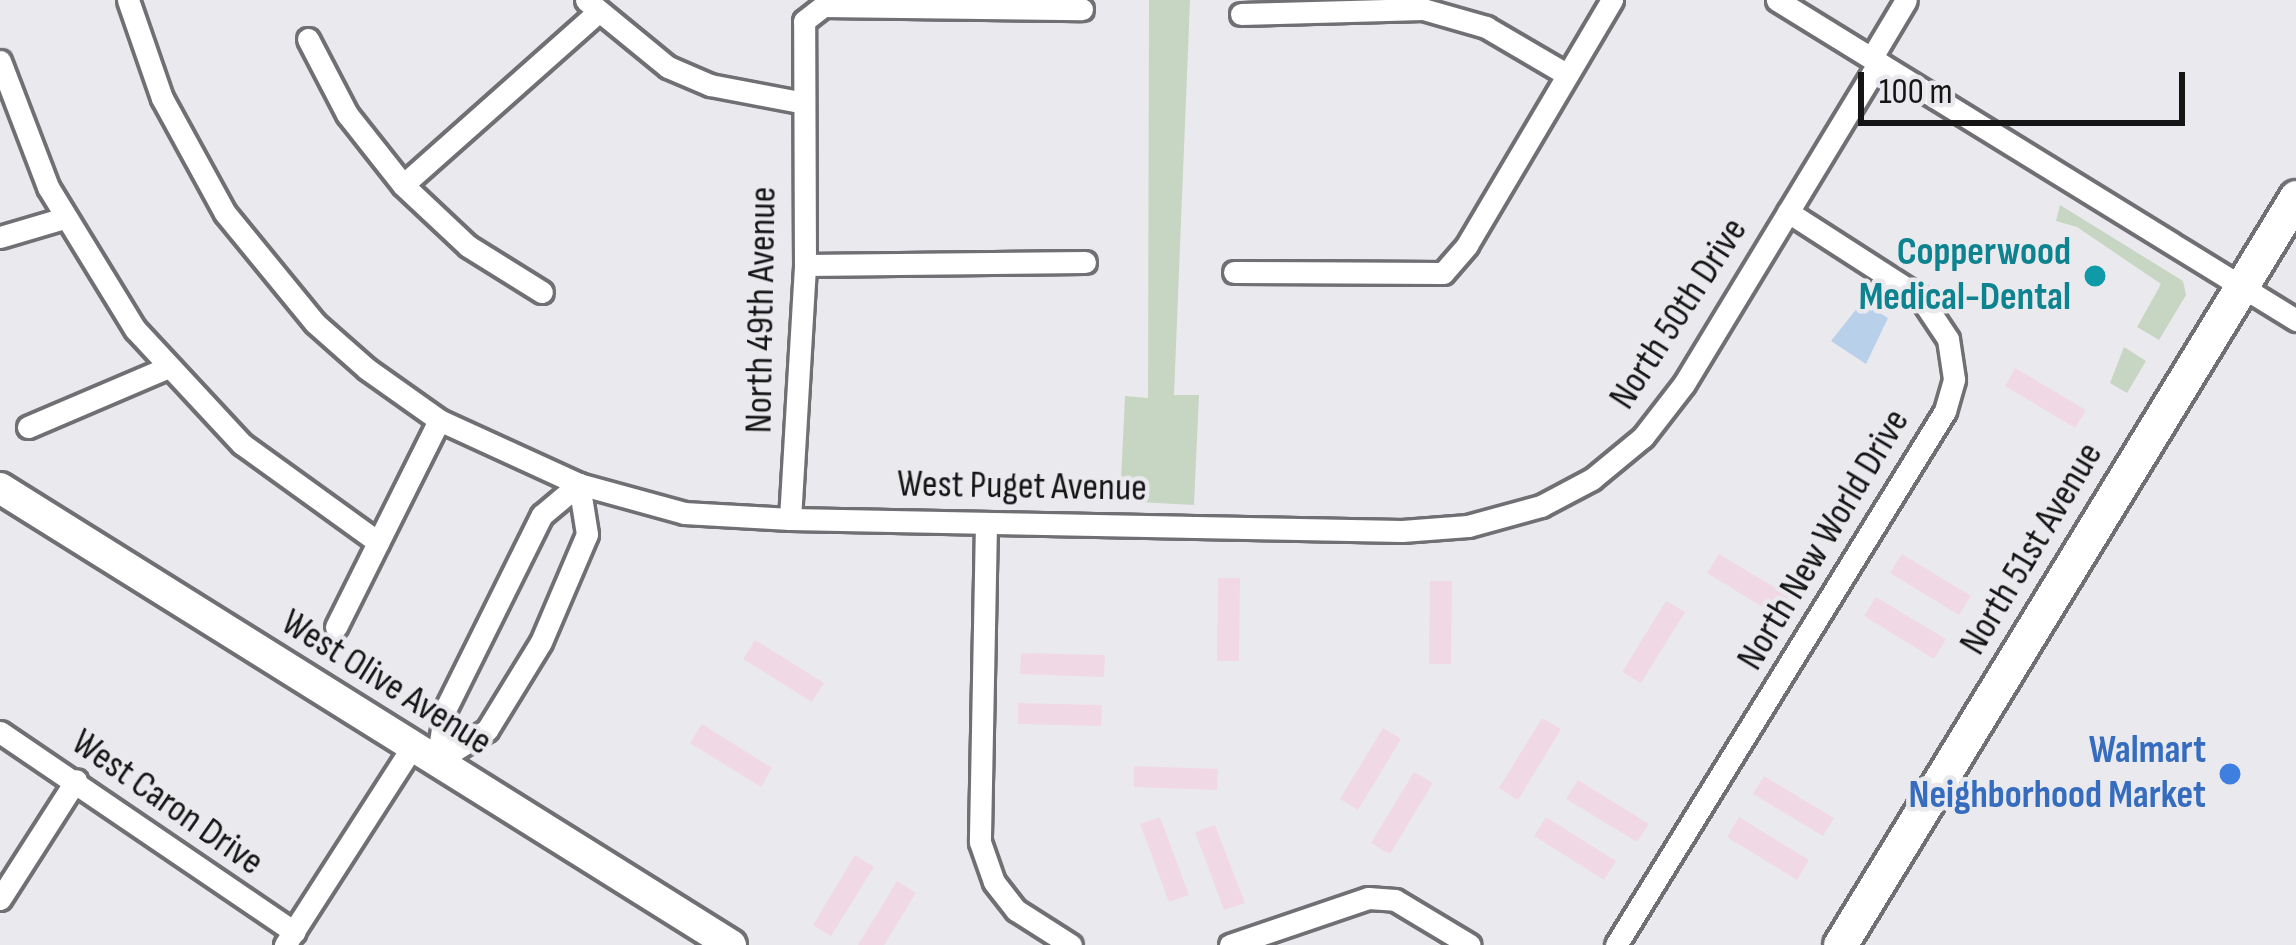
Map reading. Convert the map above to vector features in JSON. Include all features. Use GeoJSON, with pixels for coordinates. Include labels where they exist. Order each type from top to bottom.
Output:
{"type":"FeatureCollection","features":[{"type":"Feature","properties":{"kind":"main road","name":"North 51st Avenue"},"geometry":{"type":"LineString","coordinates":[[1840,945],[2296,197]]}},
{"type":"Feature","properties":{"kind":"main road","name":"West Olive Avenue"},"geometry":{"type":"LineString","coordinates":[[0,488],[724,943]]}},
{"type":"Feature","properties":{"kind":"street","name":"West Puget Avenue"},"geometry":{"type":"LineString","coordinates":[[128,0],[162,98],[225,213],[315,322],[439,421],[579,484],[684,513],[790,520],[1468,526]]}},
{"type":"Feature","properties":{"kind":"street"},"geometry":{"type":"LineString","coordinates":[[1234,272],[1443,273],[1467,245],[1612,0]]}},
{"type":"Feature","properties":{"kind":"street"},"geometry":{"type":"LineString","coordinates":[[1777,0],[2296,320]]}},
{"type":"Feature","properties":{"kind":"street","name":"North 50th Drive"},"geometry":{"type":"LineString","coordinates":[[1468,526],[1540,506],[1592,479],[1643,437],[1788,212],[1906,0]]}},
{"type":"Feature","properties":{"kind":"street"},"geometry":{"type":"LineString","coordinates":[[404,185],[592,6],[689,76],[799,102]]}},
{"type":"Feature","properties":{"kind":"street","name":"North 49th Avenue"},"geometry":{"type":"LineString","coordinates":[[790,520],[805,265],[799,102],[804,21],[824,6],[1082,9]]}},
{"type":"Feature","properties":{"kind":"street"},"geometry":{"type":"LineString","coordinates":[[1241,14],[1424,9],[1486,26],[1566,74]]}},
{"type":"Feature","properties":{"kind":"street"},"geometry":{"type":"LineString","coordinates":[[308,39],[347,114],[404,185],[468,246],[542,292]]}},
{"type":"Feature","properties":{"kind":"street"},"geometry":{"type":"LineString","coordinates":[[0,61],[64,218],[166,368],[242,444],[378,542]]}},
{"type":"Feature","properties":{"kind":"street","name":"North New World Drive"},"geometry":{"type":"LineString","coordinates":[[1616,945],[1945,411],[1954,379],[1948,339],[1921,297],[1788,212]]}},
{"type":"Feature","properties":{"kind":"street"},"geometry":{"type":"LineString","coordinates":[[0,237],[64,218]]}},
{"type":"Feature","properties":{"kind":"street"},"geometry":{"type":"LineString","coordinates":[[805,265],[1085,262]]}},
{"type":"Feature","properties":{"kind":"street"},"geometry":{"type":"LineString","coordinates":[[28,427],[166,368]]}},
{"type":"Feature","properties":{"kind":"street"},"geometry":{"type":"LineString","coordinates":[[336,627],[439,421]]}},
{"type":"Feature","properties":{"kind":"street"},"geometry":{"type":"LineString","coordinates":[[290,938],[424,754],[542,514],[579,484],[587,534],[541,642],[487,730],[424,754]]}},
{"type":"Feature","properties":{"kind":"street"},"geometry":{"type":"LineString","coordinates":[[986,523],[980,842],[994,882],[1016,910],[1071,945]]}},
{"type":"Feature","properties":{"kind":"street","name":"West Caron Drive"},"geometry":{"type":"LineString","coordinates":[[0,732],[76,779],[290,938]]}},
{"type":"Feature","properties":{"kind":"street"},"geometry":{"type":"LineString","coordinates":[[0,899],[76,779]]}},
{"type":"Feature","properties":{"kind":"street"},"geometry":{"type":"LineString","coordinates":[[1230,945],[1368,898],[1395,900],[1470,945]]}},
{"type":"Feature","properties":{"kind":"shaded area"},"geometry":{"type":"Polygon","coordinates":[[[2015,368],[2086,410],[2075,428],[2005,386],[2015,368]]]}},
{"type":"Feature","properties":{"kind":"shaded area"},"geometry":{"type":"Polygon","coordinates":[[[1719,554],[1789,596],[1777,616],[1707,573],[1719,554]]]}},
{"type":"Feature","properties":{"kind":"shaded area"},"geometry":{"type":"Polygon","coordinates":[[[1902,554],[1971,596],[1959,615],[1890,573],[1902,554]]]}},
{"type":"Feature","properties":{"kind":"shaded area"},"geometry":{"type":"Polygon","coordinates":[[[1218,578],[1240,578],[1239,661],[1217,661],[1218,578]]]}},
{"type":"Feature","properties":{"kind":"shaded area"},"geometry":{"type":"Polygon","coordinates":[[[1430,581],[1452,581],[1451,664],[1429,664],[1430,581]]]}},
{"type":"Feature","properties":{"kind":"shaded area"},"geometry":{"type":"Polygon","coordinates":[[[1876,597],[1946,639],[1934,659],[1864,616],[1876,597]]]}},
{"type":"Feature","properties":{"kind":"shaded area"},"geometry":{"type":"Polygon","coordinates":[[[1666,601],[1685,612],[1641,683],[1622,672],[1666,601]]]}},
{"type":"Feature","properties":{"kind":"shaded area"},"geometry":{"type":"Polygon","coordinates":[[[755,640],[824,683],[812,702],[743,659],[755,640]]]}},
{"type":"Feature","properties":{"kind":"shaded area"},"geometry":{"type":"Polygon","coordinates":[[[1021,653],[1105,655],[1104,677],[1020,674],[1021,653]]]}},
{"type":"Feature","properties":{"kind":"shaded area"},"geometry":{"type":"Polygon","coordinates":[[[1018,703],[1102,705],[1101,726],[1018,724],[1018,703]]]}},
{"type":"Feature","properties":{"kind":"shaded area"},"geometry":{"type":"Polygon","coordinates":[[[1542,718],[1561,729],[1518,800],[1499,788],[1542,718]]]}},
{"type":"Feature","properties":{"kind":"shaded area"},"geometry":{"type":"Polygon","coordinates":[[[702,724],[772,768],[761,787],[690,743],[702,724]]]}},
{"type":"Feature","properties":{"kind":"shaded area"},"geometry":{"type":"Polygon","coordinates":[[[1383,728],[1401,739],[1358,810],[1340,799],[1383,728]]]}},
{"type":"Feature","properties":{"kind":"shaded area"},"geometry":{"type":"Polygon","coordinates":[[[1134,766],[1218,769],[1217,790],[1134,787],[1134,766]]]}},
{"type":"Feature","properties":{"kind":"shaded area"},"geometry":{"type":"Polygon","coordinates":[[[1414,772],[1433,783],[1390,854],[1371,843],[1414,772]]]}},
{"type":"Feature","properties":{"kind":"shaded area"},"geometry":{"type":"Polygon","coordinates":[[[1764,776],[1834,818],[1823,836],[1753,794],[1764,776]]]}},
{"type":"Feature","properties":{"kind":"shaded area"},"geometry":{"type":"Polygon","coordinates":[[[1578,780],[1649,824],[1637,842],[1566,799],[1578,780]]]}},
{"type":"Feature","properties":{"kind":"shaded area"},"geometry":{"type":"Polygon","coordinates":[[[1160,817],[1189,895],[1169,902],[1140,824],[1160,817]]]}},
{"type":"Feature","properties":{"kind":"shaded area"},"geometry":{"type":"Polygon","coordinates":[[[1546,817],[1616,861],[1604,880],[1534,836],[1546,817]]]}},
{"type":"Feature","properties":{"kind":"shaded area"},"geometry":{"type":"Polygon","coordinates":[[[1739,817],[1809,860],[1797,880],[1727,837],[1739,817]]]}},
{"type":"Feature","properties":{"kind":"shaded area"},"geometry":{"type":"Polygon","coordinates":[[[1215,825],[1245,903],[1224,910],[1195,832],[1215,825]]]}},
{"type":"Feature","properties":{"kind":"shaded area"},"geometry":{"type":"Polygon","coordinates":[[[855,855],[874,867],[831,936],[813,925],[855,855]]]}},
{"type":"Feature","properties":{"kind":"shaded area"},"geometry":{"type":"Polygon","coordinates":[[[897,881],[916,893],[884,945],[858,945],[897,881]]]}},
{"type":"Feature","properties":{"kind":"green space"},"geometry":{"type":"Polygon","coordinates":[[[1149,0],[1190,0],[1174,395],[1199,395],[1194,505],[1120,501],[1125,396],[1148,398],[1149,0]]]}},
{"type":"Feature","properties":{"kind":"green space"},"geometry":{"type":"Polygon","coordinates":[[[2060,205],[2183,281],[2186,295],[2159,340],[2137,327],[2161,284],[2077,227],[2056,221],[2060,205]]]}},
{"type":"Feature","properties":{"kind":"green space"},"geometry":{"type":"Polygon","coordinates":[[[2124,347],[2146,361],[2127,393],[2110,383],[2124,347]]]}},
{"type":"Feature","properties":{"kind":"water"},"geometry":{"type":"Polygon","coordinates":[[[1862,302],[1888,318],[1866,364],[1831,341],[1862,302]]]}},
{"type":"Feature","properties":{"kind":"place","name":"Copperwood Medical-Dental"},"geometry":{"type":"Point","coordinates":[2095,276]}},
{"type":"Feature","properties":{"kind":"place","name":"Walmart Neighborhood Market"},"geometry":{"type":"Point","coordinates":[2230,774]}}]}
